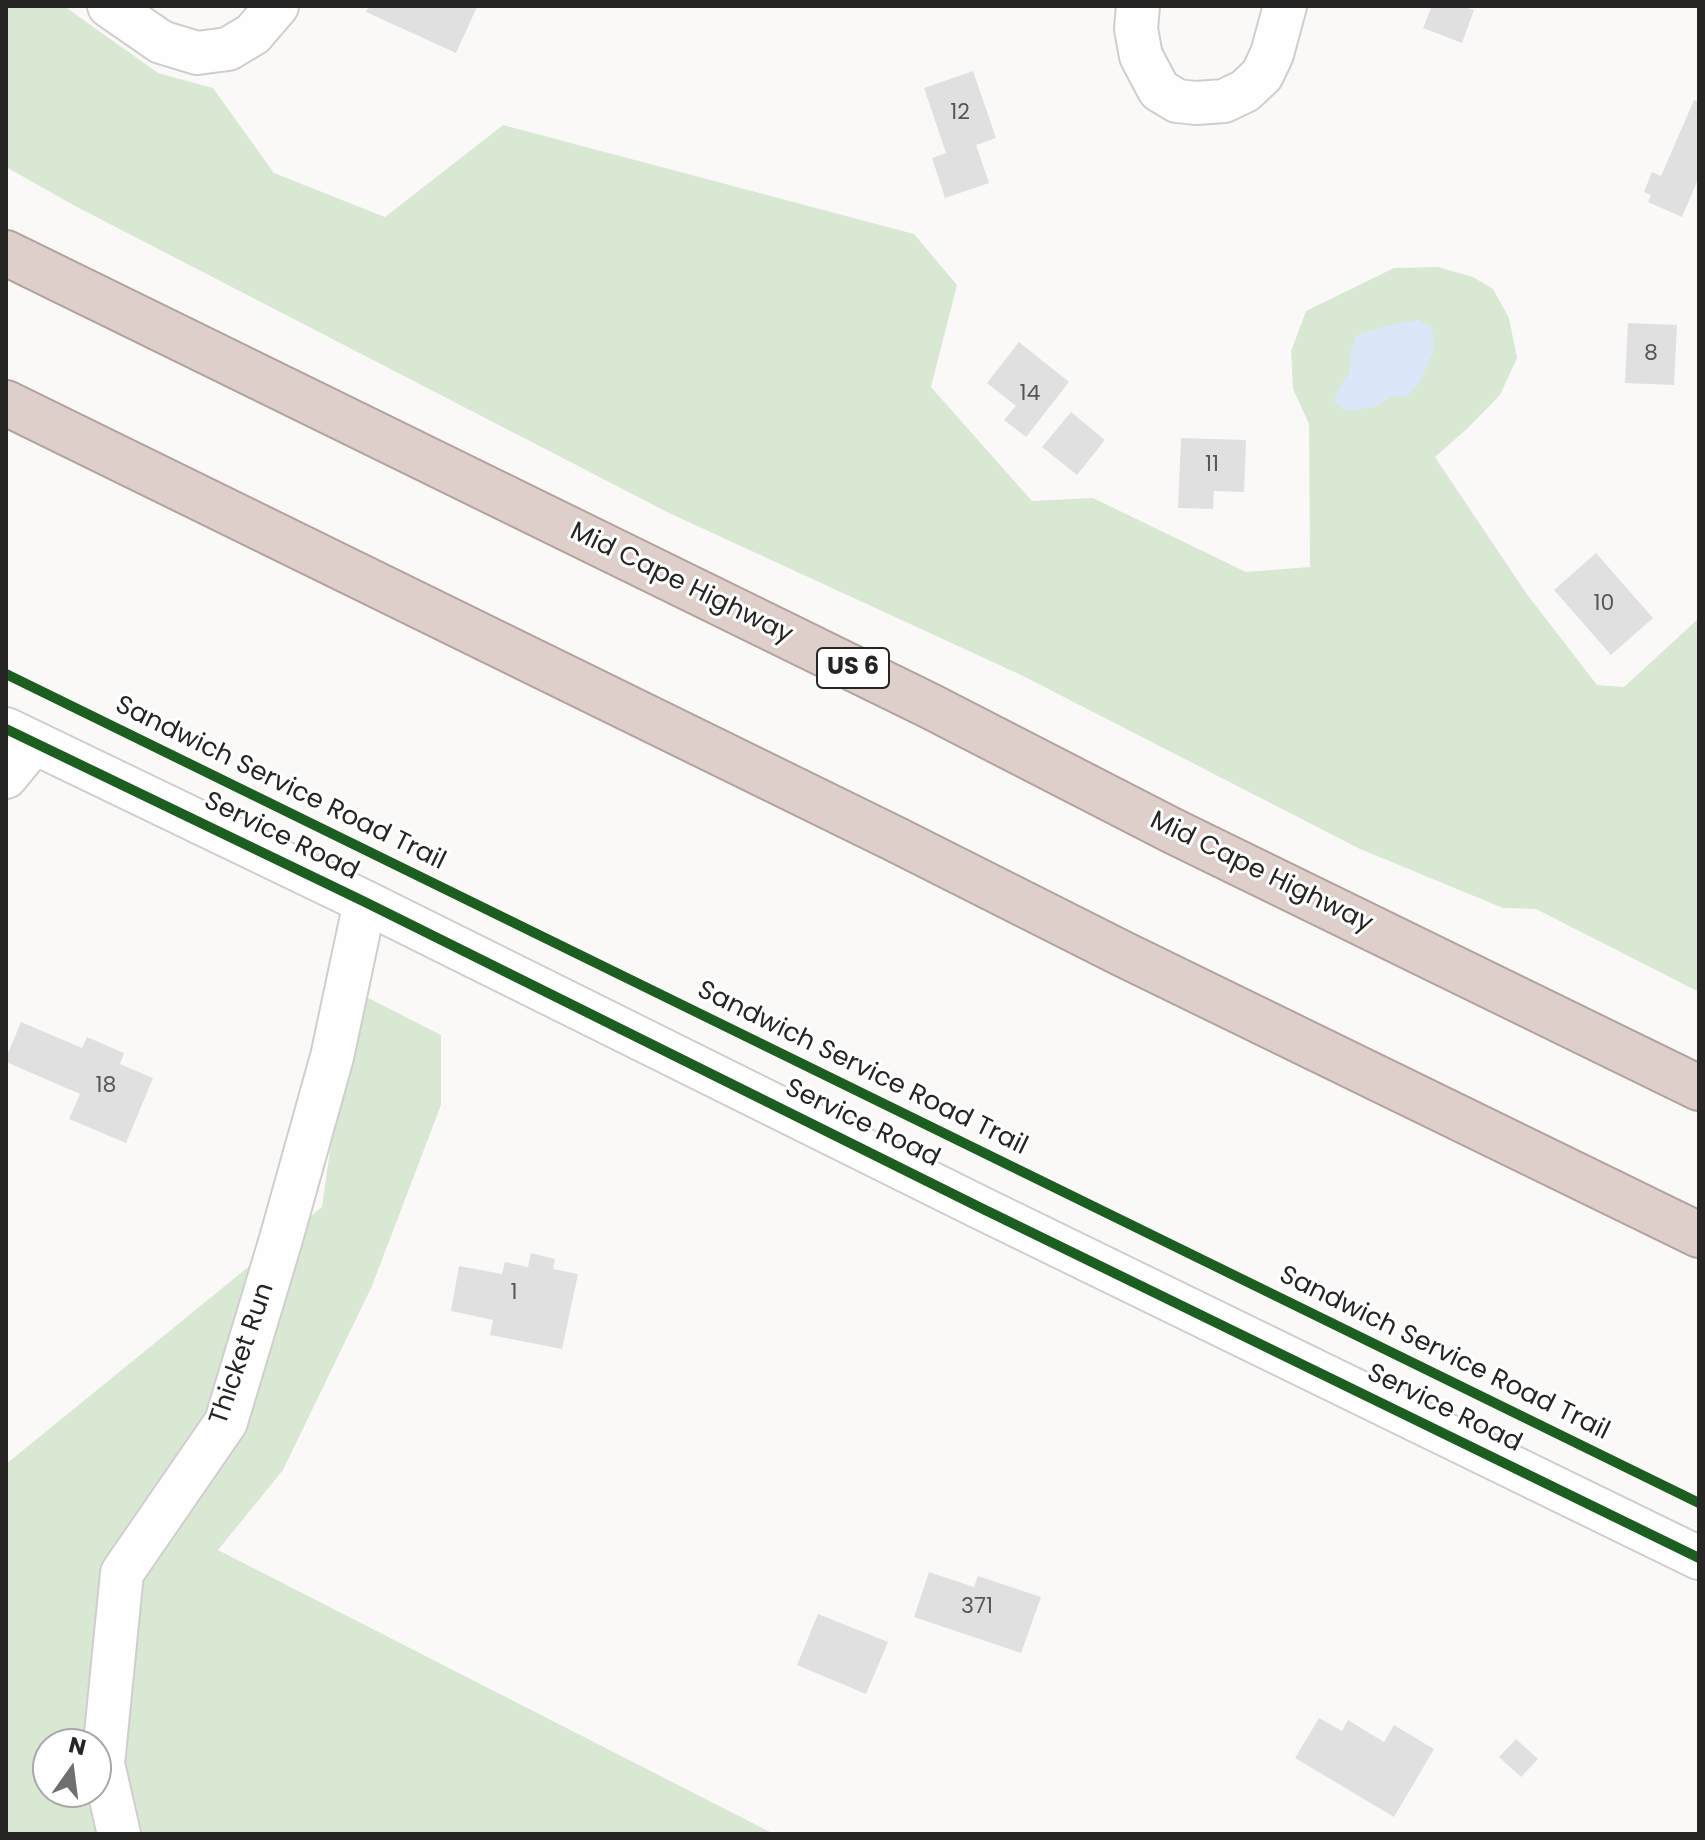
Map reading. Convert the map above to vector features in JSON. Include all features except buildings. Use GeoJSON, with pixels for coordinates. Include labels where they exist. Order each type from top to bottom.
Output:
{"type":"FeatureCollection","features":[{"type":"Feature","properties":{"kind":"highway","name":"Mid Cape Highway"},"geometry":{"type":"LineString","coordinates":[[6,253],[902,692],[1187,838],[1699,1088]]}},
{"type":"Feature","properties":{"kind":"highway"},"geometry":{"type":"LineString","coordinates":[[6,403],[1699,1235]]}},
{"type":"Feature","properties":{"kind":"street"},"geometry":{"type":"LineString","coordinates":[[109,6],[161,42],[197,53],[228,49],[253,34],[277,6]]}},
{"type":"Feature","properties":{"kind":"street"},"geometry":{"type":"LineString","coordinates":[[1138,6],[1136,29],[1141,56],[1159,90],[1177,101],[1196,103],[1224,101],[1245,91],[1262,75],[1272,54],[1285,6]]}},
{"type":"Feature","properties":{"kind":"street"},"geometry":{"type":"LineString","coordinates":[[6,777],[16,767],[20,736]]}},
{"type":"Feature","properties":{"kind":"street","name":"Service Road"},"geometry":{"type":"LineString","coordinates":[[20,736],[365,902],[979,1207],[1699,1558]]}},
{"type":"Feature","properties":{"kind":"street","name":"Thicket Run"},"geometry":{"type":"LineString","coordinates":[[119,1834],[103,1764],[122,1573],[226,1422],[332,1057],[365,902]]}},
{"type":"Feature","properties":{"kind":"green space"},"geometry":{"type":"Polygon","coordinates":[[[6,6],[64,6],[158,73],[213,88],[274,173],[385,217],[503,125],[914,234],[957,285],[931,387],[1032,501],[1093,498],[1246,572],[1310,567],[1309,424],[1293,389],[1291,351],[1306,311],[1394,268],[1438,267],[1473,277],[1493,289],[1509,318],[1517,358],[1500,395],[1435,457],[1526,593],[1597,685],[1624,687],[1699,618],[1699,992],[1536,909],[1503,908],[1360,849],[1023,676],[669,513],[75,206],[6,167],[6,6]]]}},
{"type":"Feature","properties":{"kind":"green space"},"geometry":{"type":"Polygon","coordinates":[[[337,982],[441,1035],[441,1105],[372,1286],[283,1470],[218,1550],[774,1834],[6,1834],[6,1464],[322,1207],[339,1087],[337,982]]]}},
{"type":"Feature","properties":{"kind":"water"},"geometry":{"type":"Polygon","coordinates":[[[1417,320],[1432,327],[1434,349],[1421,381],[1406,397],[1390,396],[1375,407],[1347,411],[1335,403],[1337,391],[1350,371],[1351,350],[1357,335],[1417,320]]]}},
{"type":"Feature","properties":{"kind":"cycle path","name":"Sandwich Service Road Trail"},"geometry":{"type":"LineString","coordinates":[[6,674],[1699,1503]]}},
{"type":"Feature","properties":{"kind":"cycle path"},"geometry":{"type":"LineString","coordinates":[[6,729],[365,902],[979,1207],[1699,1558]]}}]}
